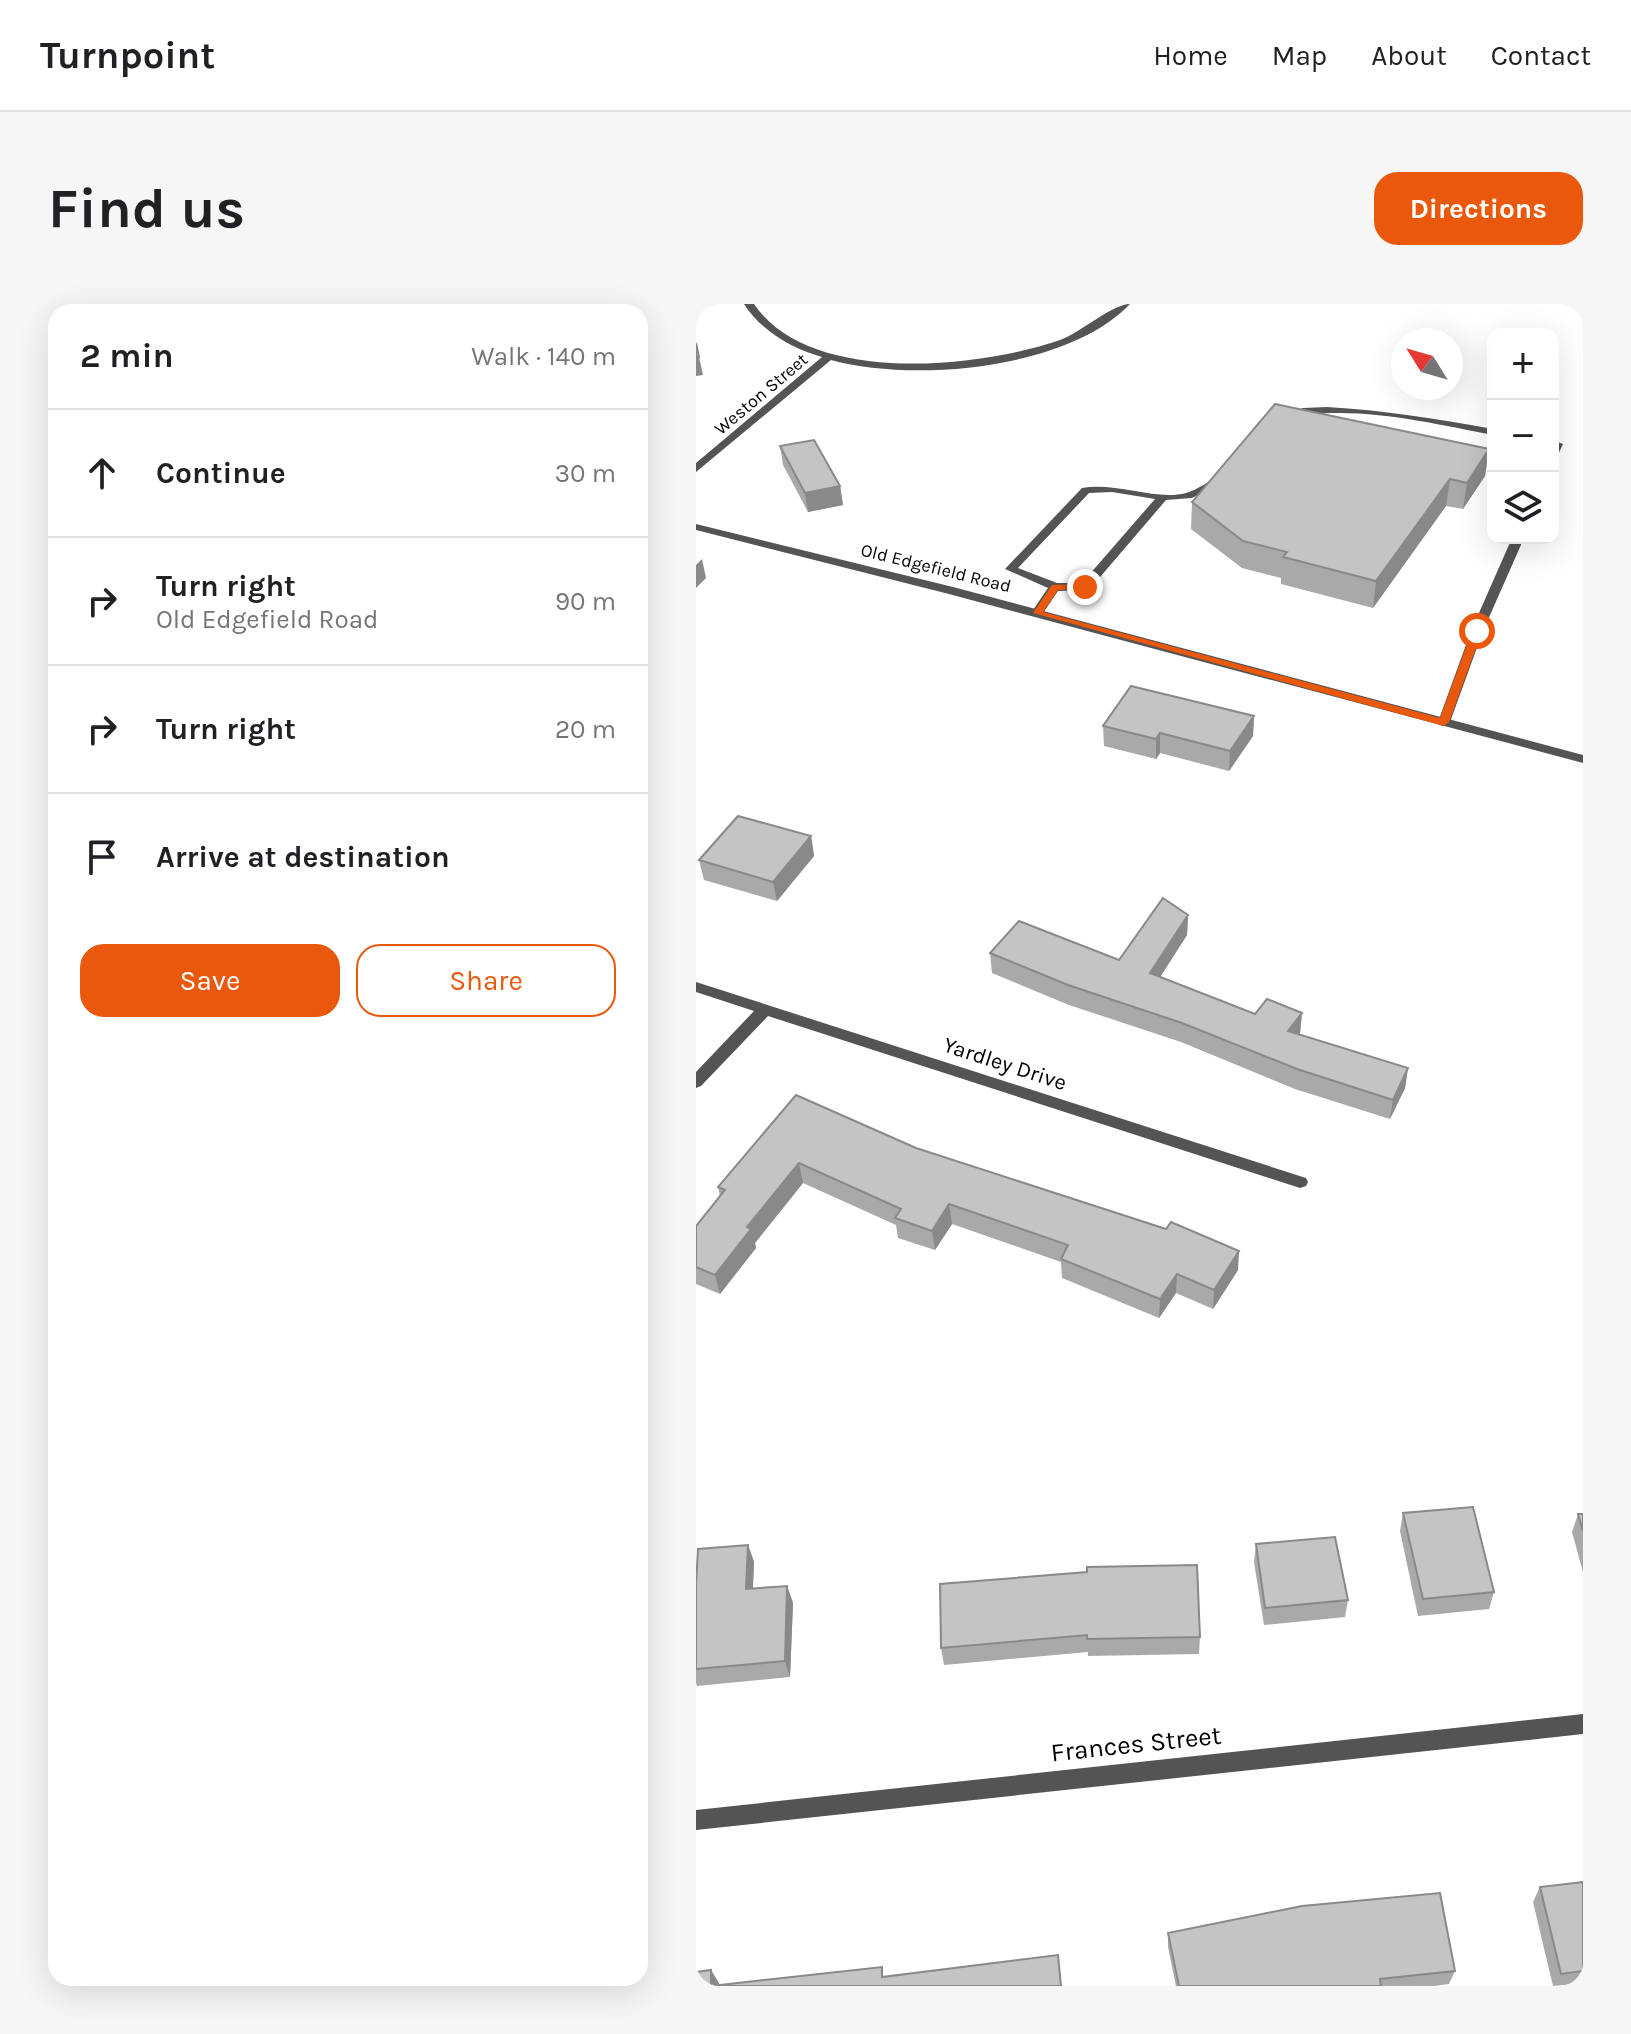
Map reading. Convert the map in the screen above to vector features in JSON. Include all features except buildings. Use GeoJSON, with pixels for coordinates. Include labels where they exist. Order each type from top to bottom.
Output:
{"type":"FeatureCollection","features":[{"type":"Feature","properties":{"kind":"street"},"geometry":{"type":"LineString","coordinates":[[749,304],[759,317],[783,336],[829,357]]}},
{"type":"Feature","properties":{"kind":"street","name":"Weston Street"},"geometry":{"type":"LineString","coordinates":[[696,469],[829,357],[925,365],[1014,356],[1089,331],[1125,304]]}},
{"type":"Feature","properties":{"kind":"street"},"geometry":{"type":"LineString","coordinates":[[1277,420],[1299,410],[1336,411],[1432,421],[1487,431]]}},
{"type":"Feature","properties":{"kind":"street"},"geometry":{"type":"LineString","coordinates":[[1163,497],[1085,587],[1055,587],[1011,569],[1086,490],[1112,489],[1163,497],[1188,496],[1218,483],[1227,471]]}},
{"type":"Feature","properties":{"kind":"street","name":"Old Edgefield Road"},"geometry":{"type":"LineString","coordinates":[[696,527],[1037,613],[1583,759]]}},
{"type":"Feature","properties":{"kind":"street"},"geometry":{"type":"LineString","coordinates":[[1444,722],[1477,631],[1515,544]]}},
{"type":"Feature","properties":{"kind":"street"},"geometry":{"type":"LineString","coordinates":[[1037,613],[1055,587]]}},
{"type":"Feature","properties":{"kind":"street","name":"Yardley Drive"},"geometry":{"type":"LineString","coordinates":[[696,987],[1300,1182]]}},
{"type":"Feature","properties":{"kind":"street"},"geometry":{"type":"LineString","coordinates":[[696,1082],[765,1009]]}},
{"type":"Feature","properties":{"kind":"street","name":"Frances Street"},"geometry":{"type":"LineString","coordinates":[[696,1820],[1583,1724]]}},
{"type":"Feature","properties":{"kind":"route"},"geometry":{"type":"LineString","coordinates":[[1085,587],[1055,587],[1037,613],[1444,722],[1477,631]]}}]}
